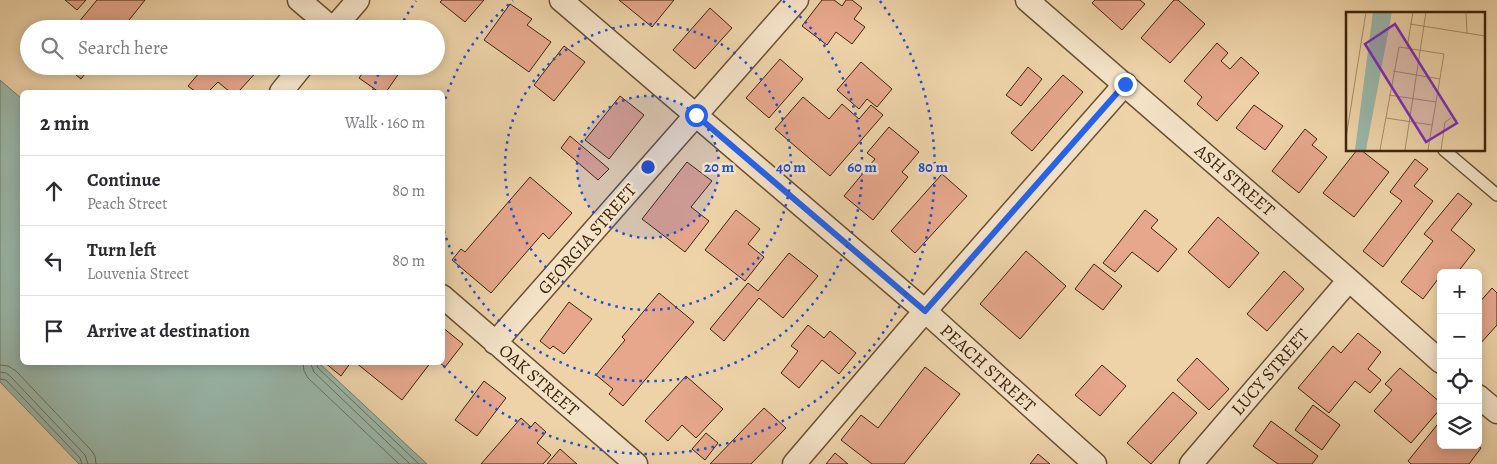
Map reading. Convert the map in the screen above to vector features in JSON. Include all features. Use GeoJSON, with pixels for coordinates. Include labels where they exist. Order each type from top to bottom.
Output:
{"type":"FeatureCollection","features":[{"type":"Feature","properties":{"kind":"street"},"geometry":{"type":"LineString","coordinates":[[299,0],[322,20]]}},
{"type":"Feature","properties":{"kind":"street"},"geometry":{"type":"LineString","coordinates":[[341,20],[358,0]]}},
{"type":"Feature","properties":{"kind":"street","name":"PEACH STREET"},"geometry":{"type":"LineString","coordinates":[[561,0],[925,311],[1095,464]]}},
{"type":"Feature","properties":{"kind":"street","name":"GEORGIA STREET"},"geometry":{"type":"LineString","coordinates":[[495,343],[797,0]]}},
{"type":"Feature","properties":{"kind":"street","name":"ASH STREET"},"geometry":{"type":"LineString","coordinates":[[1027,0],[1438,359]]}},
{"type":"Feature","properties":{"kind":"street"},"geometry":{"type":"LineString","coordinates":[[283,90],[295,75]]}},
{"type":"Feature","properties":{"kind":"street"},"geometry":{"type":"LineString","coordinates":[[794,464],[925,311],[1125,84]]}},
{"type":"Feature","properties":{"kind":"street","name":"LUCY STREET"},"geometry":{"type":"LineString","coordinates":[[1191,464],[1349,280]]}},
{"type":"Feature","properties":{"kind":"street","name":"OAK STREET"},"geometry":{"type":"LineString","coordinates":[[445,299],[636,464]]}},
{"type":"Feature","properties":{"kind":"street"},"geometry":{"type":"LineString","coordinates":[[1482,399],[1497,412]]}},
{"type":"Feature","properties":{"kind":"lane"},"geometry":{"type":"LineString","coordinates":[[1445,151],[1497,195]]}},
{"type":"Feature","properties":{"kind":"water"},"geometry":{"type":"Polygon","coordinates":[[[0,80],[20,97],[20,365],[321,365],[427,464],[79,464],[0,382],[0,80]]]}},
{"type":"Feature","properties":{"kind":"building"},"geometry":{"type":"Polygon","coordinates":[[[65,0],[86,0],[77,10],[65,0]]]}},
{"type":"Feature","properties":{"kind":"building"},"geometry":{"type":"Polygon","coordinates":[[[97,0],[145,0],[129,20],[80,20],[97,0]]]}},
{"type":"Feature","properties":{"kind":"building"},"geometry":{"type":"Polygon","coordinates":[[[442,0],[484,0],[465,22],[440,2],[442,0]]]}},
{"type":"Feature","properties":{"kind":"building"},"geometry":{"type":"Polygon","coordinates":[[[619,0],[674,0],[652,27],[619,0]]]}},
{"type":"Feature","properties":{"kind":"building"},"geometry":{"type":"Polygon","coordinates":[[[822,0],[834,0],[842,6],[846,0],[852,0],[862,8],[854,19],[865,27],[852,44],[836,32],[827,45],[802,26],[822,0]]]}},
{"type":"Feature","properties":{"kind":"building"},"geometry":{"type":"Polygon","coordinates":[[[1095,0],[1140,0],[1145,4],[1122,30],[1092,3],[1095,0]]]}},
{"type":"Feature","properties":{"kind":"building"},"geometry":{"type":"Polygon","coordinates":[[[1174,0],[1178,0],[1205,24],[1170,63],[1141,38],[1174,0]]]}},
{"type":"Feature","properties":{"kind":"building"},"geometry":{"type":"Polygon","coordinates":[[[510,4],[532,19],[527,25],[551,42],[529,72],[484,40],[510,4]]]}},
{"type":"Feature","properties":{"kind":"building"},"geometry":{"type":"Polygon","coordinates":[[[710,8],[732,28],[695,69],[673,50],[710,8]]]}},
{"type":"Feature","properties":{"kind":"building"},"geometry":{"type":"Polygon","coordinates":[[[1217,43],[1228,53],[1221,61],[1230,69],[1241,57],[1259,73],[1217,121],[1197,104],[1202,97],[1184,81],[1217,43]]]}},
{"type":"Feature","properties":{"kind":"building"},"geometry":{"type":"Polygon","coordinates":[[[564,46],[585,62],[554,101],[534,85],[564,46]]]}},
{"type":"Feature","properties":{"kind":"building"},"geometry":{"type":"Polygon","coordinates":[[[780,59],[803,79],[769,118],[746,98],[780,59]]]}},
{"type":"Feature","properties":{"kind":"building"},"geometry":{"type":"Polygon","coordinates":[[[861,62],[892,89],[877,107],[867,99],[859,109],[837,90],[861,62]]]}},
{"type":"Feature","properties":{"kind":"building"},"geometry":{"type":"Polygon","coordinates":[[[1028,67],[1042,79],[1021,106],[1006,95],[1028,67]]]}},
{"type":"Feature","properties":{"kind":"building"},"geometry":{"type":"Polygon","coordinates":[[[76,75],[84,75],[81,79],[76,75]]]}},
{"type":"Feature","properties":{"kind":"building"},"geometry":{"type":"Polygon","coordinates":[[[197,75],[254,75],[240,90],[228,90],[218,82],[210,90],[193,90],[188,86],[197,75]]]}},
{"type":"Feature","properties":{"kind":"building"},"geometry":{"type":"Polygon","coordinates":[[[361,75],[398,75],[387,90],[376,90],[359,78],[361,75]]]}},
{"type":"Feature","properties":{"kind":"building"},"geometry":{"type":"Polygon","coordinates":[[[1063,75],[1083,92],[1032,151],[1011,133],[1063,75]]]}},
{"type":"Feature","properties":{"kind":"building"},"geometry":{"type":"Polygon","coordinates":[[[620,96],[644,115],[609,159],[585,140],[620,96]]]}},
{"type":"Feature","properties":{"kind":"building"},"geometry":{"type":"Polygon","coordinates":[[[803,97],[829,119],[842,104],[859,119],[871,105],[883,115],[830,176],[775,129],[803,97]]]}},
{"type":"Feature","properties":{"kind":"building"},"geometry":{"type":"Polygon","coordinates":[[[1254,105],[1283,126],[1265,150],[1236,128],[1254,105]]]}},
{"type":"Feature","properties":{"kind":"building"},"geometry":{"type":"Polygon","coordinates":[[[889,127],[919,152],[902,172],[908,177],[873,220],[844,196],[875,159],[867,153],[889,127]]]}},
{"type":"Feature","properties":{"kind":"building"},"geometry":{"type":"Polygon","coordinates":[[[1305,129],[1317,139],[1312,145],[1327,157],[1299,193],[1272,171],[1305,129]]]}},
{"type":"Feature","properties":{"kind":"building"},"geometry":{"type":"Polygon","coordinates":[[[570,136],[609,169],[598,180],[561,148],[570,136]]]}},
{"type":"Feature","properties":{"kind":"building"},"geometry":{"type":"Polygon","coordinates":[[[1356,151],[1362,151],[1389,172],[1354,217],[1323,193],[1356,151]]]}},
{"type":"Feature","properties":{"kind":"building"},"geometry":{"type":"Polygon","coordinates":[[[1415,159],[1428,169],[1414,186],[1433,201],[1383,267],[1363,251],[1402,201],[1390,192],[1415,159]]]}},
{"type":"Feature","properties":{"kind":"building"},"geometry":{"type":"Polygon","coordinates":[[[687,162],[712,181],[691,207],[709,221],[685,252],[642,219],[687,162]]]}},
{"type":"Feature","properties":{"kind":"building"},"geometry":{"type":"Polygon","coordinates":[[[942,174],[967,196],[915,253],[891,231],[942,174]]]}},
{"type":"Feature","properties":{"kind":"building"},"geometry":{"type":"Polygon","coordinates":[[[530,177],[572,213],[549,239],[543,233],[491,293],[452,260],[461,249],[465,252],[530,177]]]}},
{"type":"Feature","properties":{"kind":"building"},"geometry":{"type":"Polygon","coordinates":[[[1458,193],[1472,204],[1451,230],[1475,250],[1460,269],[1437,269],[1437,280],[1423,299],[1401,282],[1433,241],[1424,234],[1458,193]]]}},
{"type":"Feature","properties":{"kind":"building"},"geometry":{"type":"Polygon","coordinates":[[[736,210],[760,229],[748,244],[764,257],[745,281],[705,250],[736,210]]]}},
{"type":"Feature","properties":{"kind":"building"},"geometry":{"type":"Polygon","coordinates":[[[1145,210],[1158,220],[1151,228],[1177,249],[1158,272],[1132,252],[1115,272],[1103,263],[1145,210]]]}},
{"type":"Feature","properties":{"kind":"building"},"geometry":{"type":"Polygon","coordinates":[[[1218,217],[1259,253],[1229,288],[1188,252],[1218,217]]]}},
{"type":"Feature","properties":{"kind":"building"},"geometry":{"type":"Polygon","coordinates":[[[1026,251],[1066,286],[1020,339],[980,304],[1026,251]]]}},
{"type":"Feature","properties":{"kind":"building"},"geometry":{"type":"Polygon","coordinates":[[[789,253],[818,276],[783,318],[759,298],[724,341],[710,329],[748,283],[758,291],[789,253]]]}},
{"type":"Feature","properties":{"kind":"building"},"geometry":{"type":"Polygon","coordinates":[[[1094,264],[1122,286],[1103,310],[1075,289],[1094,264]]]}},
{"type":"Feature","properties":{"kind":"building"},"geometry":{"type":"Polygon","coordinates":[[[1284,271],[1304,289],[1267,331],[1247,314],[1284,271]]]}},
{"type":"Feature","properties":{"kind":"building"},"geometry":{"type":"Polygon","coordinates":[[[1492,288],[1497,293],[1497,325],[1482,342],[1482,314],[1482,299],[1492,288]]]}},
{"type":"Feature","properties":{"kind":"building"},"geometry":{"type":"Polygon","coordinates":[[[659,293],[694,322],[623,406],[609,394],[613,389],[596,375],[625,340],[622,337],[659,293]]]}},
{"type":"Feature","properties":{"kind":"building"},"geometry":{"type":"Polygon","coordinates":[[[569,302],[592,319],[564,354],[553,346],[550,349],[540,341],[569,302]]]}},
{"type":"Feature","properties":{"kind":"building"},"geometry":{"type":"Polygon","coordinates":[[[808,325],[824,338],[830,331],[856,353],[839,374],[822,360],[799,388],[781,373],[798,351],[791,346],[808,325]]]}},
{"type":"Feature","properties":{"kind":"building"},"geometry":{"type":"Polygon","coordinates":[[[445,329],[463,344],[445,367],[443,365],[445,365],[445,329]]]}},
{"type":"Feature","properties":{"kind":"building"},"geometry":{"type":"Polygon","coordinates":[[[1358,333],[1381,352],[1368,369],[1381,380],[1370,393],[1355,381],[1329,413],[1298,388],[1333,346],[1341,353],[1358,333]]]}},
{"type":"Feature","properties":{"kind":"building"},"geometry":{"type":"Polygon","coordinates":[[[1197,358],[1229,389],[1209,410],[1177,380],[1197,358]]]}},
{"type":"Feature","properties":{"kind":"building"},"geometry":{"type":"Polygon","coordinates":[[[328,365],[349,365],[341,376],[328,365]]]}},
{"type":"Feature","properties":{"kind":"building"},"geometry":{"type":"Polygon","coordinates":[[[359,365],[429,365],[402,400],[359,365]]]}},
{"type":"Feature","properties":{"kind":"building"},"geometry":{"type":"Polygon","coordinates":[[[1102,365],[1126,386],[1100,416],[1075,395],[1102,365]]]}},
{"type":"Feature","properties":{"kind":"building"},"geometry":{"type":"Polygon","coordinates":[[[925,367],[960,394],[904,464],[872,464],[841,440],[861,415],[878,428],[925,367]]]}},
{"type":"Feature","properties":{"kind":"building"},"geometry":{"type":"Polygon","coordinates":[[[1400,368],[1437,400],[1437,413],[1411,443],[1374,411],[1392,390],[1385,384],[1400,368]]]}},
{"type":"Feature","properties":{"kind":"building"},"geometry":{"type":"Polygon","coordinates":[[[686,376],[723,409],[696,438],[682,425],[668,441],[645,421],[686,376]]]}},
{"type":"Feature","properties":{"kind":"building"},"geometry":{"type":"Polygon","coordinates":[[[484,381],[506,398],[477,436],[455,420],[484,381]]]}},
{"type":"Feature","properties":{"kind":"building"},"geometry":{"type":"Polygon","coordinates":[[[1173,392],[1197,413],[1151,464],[1127,443],[1173,392]]]}},
{"type":"Feature","properties":{"kind":"building"},"geometry":{"type":"Polygon","coordinates":[[[1313,405],[1340,425],[1322,450],[1295,430],[1313,405]]]}},
{"type":"Feature","properties":{"kind":"building"},"geometry":{"type":"Polygon","coordinates":[[[764,408],[786,428],[751,464],[710,464],[764,408]]]}},
{"type":"Feature","properties":{"kind":"building"},"geometry":{"type":"Polygon","coordinates":[[[521,418],[531,427],[535,422],[546,432],[537,443],[551,455],[543,464],[481,464],[521,418]]]}},
{"type":"Feature","properties":{"kind":"building"},"geometry":{"type":"Polygon","coordinates":[[[1271,421],[1318,456],[1312,464],[1278,464],[1253,446],[1271,421]]]}},
{"type":"Feature","properties":{"kind":"building"},"geometry":{"type":"Polygon","coordinates":[[[1437,425],[1437,449],[1480,449],[1469,464],[1411,464],[1408,461],[1437,425]]]}},
{"type":"Feature","properties":{"kind":"building"},"geometry":{"type":"Polygon","coordinates":[[[706,433],[718,443],[705,460],[692,449],[706,433]]]}},
{"type":"Feature","properties":{"kind":"building"},"geometry":{"type":"Polygon","coordinates":[[[560,449],[577,464],[547,464],[560,449]]]}},
{"type":"Feature","properties":{"kind":"building"},"geometry":{"type":"Polygon","coordinates":[[[835,453],[848,464],[826,464],[835,453]]]}},
{"type":"Feature","properties":{"kind":"building"},"geometry":{"type":"Polygon","coordinates":[[[1038,454],[1050,464],[1030,464],[1038,454]]]}},
{"type":"Feature","properties":{"kind":"route"},"geometry":{"type":"LineString","coordinates":[[696,115],[925,311],[1125,84]]}}]}
